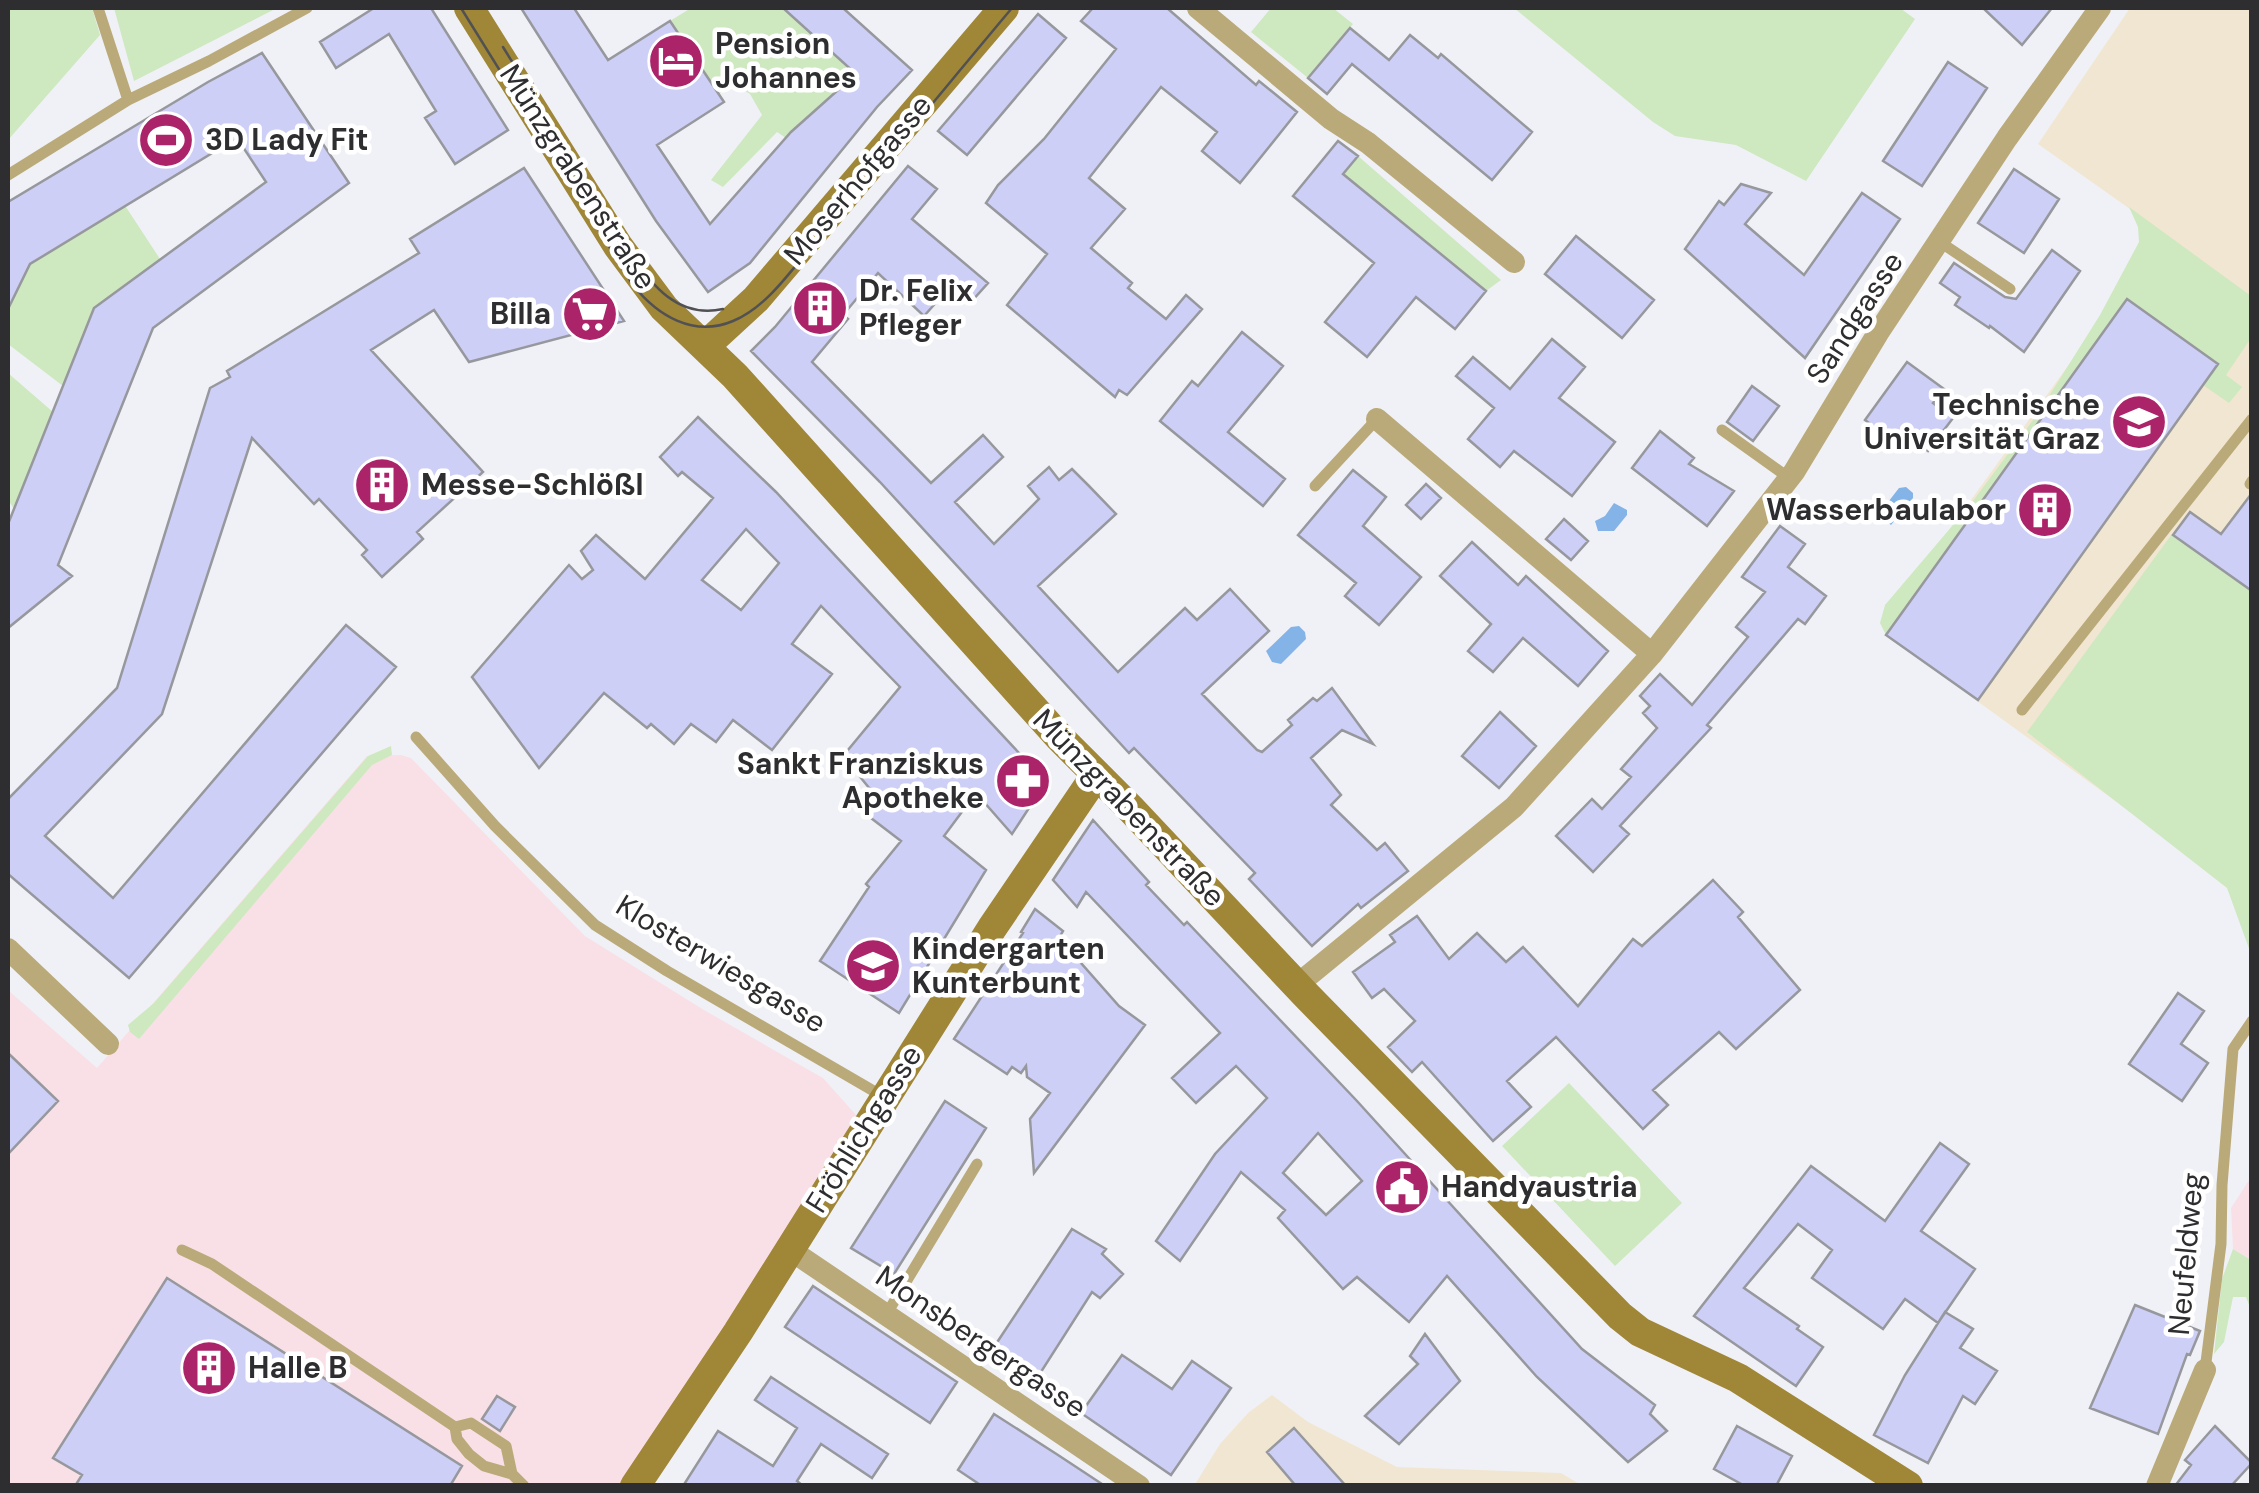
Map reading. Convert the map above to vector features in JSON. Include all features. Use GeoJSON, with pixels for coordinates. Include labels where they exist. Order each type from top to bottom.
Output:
{"type":"FeatureCollection","features":[{"type":"Feature","properties":{"kind":"main road","name":"Münzgrabenstraße"},"geometry":{"type":"LineString","coordinates":[[469,8],[641,279],[664,308],[705,346],[1096,776],[1297,985],[1620,1316],[1640,1332],[1738,1378],[1908,1486]]}},
{"type":"Feature","properties":{"kind":"main road","name":"Moserhofgasse"},"geometry":{"type":"LineString","coordinates":[[705,346],[756,299],[1004,8]]}},
{"type":"Feature","properties":{"kind":"main road","name":"Fröhlichgasse"},"geometry":{"type":"LineString","coordinates":[[635,1486],[1060,824],[1096,776]]}},
{"type":"Feature","properties":{"kind":"street"},"geometry":{"type":"LineString","coordinates":[[1198,8],[1514,262]]}},
{"type":"Feature","properties":{"kind":"street","name":"Sandgasse"},"geometry":{"type":"LineString","coordinates":[[1297,985],[1514,807],[1652,654],[1789,478],[2007,138],[2100,8]]}},
{"type":"Feature","properties":{"kind":"street"},"geometry":{"type":"LineString","coordinates":[[1377,419],[1652,654]]}},
{"type":"Feature","properties":{"kind":"street"},"geometry":{"type":"LineString","coordinates":[[8,950],[108,1044]]}},
{"type":"Feature","properties":{"kind":"street","name":"Monsbergergasse"},"geometry":{"type":"LineString","coordinates":[[789,1249],[1139,1486]]}},
{"type":"Feature","properties":{"kind":"street","name":"Neufeldweg"},"geometry":{"type":"LineString","coordinates":[[2158,1486],[2205,1370]]}},
{"type":"Feature","properties":{"kind":"lane"},"geometry":{"type":"LineString","coordinates":[[98,8],[128,100]]}},
{"type":"Feature","properties":{"kind":"lane"},"geometry":{"type":"LineString","coordinates":[[8,175],[128,100],[307,8]]}},
{"type":"Feature","properties":{"kind":"lane"},"geometry":{"type":"LineString","coordinates":[[1940,242],[2010,289]]}},
{"type":"Feature","properties":{"kind":"lane"},"geometry":{"type":"LineString","coordinates":[[2022,710],[2252,418]]}},
{"type":"Feature","properties":{"kind":"lane"},"geometry":{"type":"LineString","coordinates":[[1315,486],[1377,419]]}},
{"type":"Feature","properties":{"kind":"lane"},"geometry":{"type":"LineString","coordinates":[[1722,430],[1789,478]]}},
{"type":"Feature","properties":{"kind":"lane","name":"Klosterwiesgasse"},"geometry":{"type":"LineString","coordinates":[[416,738],[495,826],[595,926],[884,1097]]}},
{"type":"Feature","properties":{"kind":"lane","name":"Neufeldweg"},"geometry":{"type":"LineString","coordinates":[[2205,1370],[2221,1244],[2233,1048],[2250,1022]]}},
{"type":"Feature","properties":{"kind":"lane"},"geometry":{"type":"LineString","coordinates":[[886,1315],[977,1164]]}},
{"type":"Feature","properties":{"kind":"lane"},"geometry":{"type":"LineString","coordinates":[[182,1250],[212,1264],[455,1427],[457,1439],[484,1466],[512,1474],[524,1486]]}},
{"type":"Feature","properties":{"kind":"lane"},"geometry":{"type":"LineString","coordinates":[[455,1427],[472,1423],[506,1446],[512,1474]]}},
{"type":"Feature","properties":{"kind":"shaded area","name":"Technische Universität Graz"},"geometry":{"type":"Polygon","coordinates":[[[2130,8],[2251,8],[2251,904],[2230,884],[1886,635],[1890,612],[2164,233],[2038,144],[2130,8]]]}},
{"type":"Feature","properties":{"kind":"shaded area"},"geometry":{"type":"Polygon","coordinates":[[[367,756],[411,758],[585,936],[823,1078],[865,1125],[635,1485],[8,1485],[8,990],[97,1068],[367,756]]]}},
{"type":"Feature","properties":{"kind":"shaded area"},"geometry":{"type":"Polygon","coordinates":[[[2251,1177],[2251,1260],[2233,1249],[2231,1208],[2251,1177]]]}},
{"type":"Feature","properties":{"kind":"shaded area"},"geometry":{"type":"Polygon","coordinates":[[[1272,1395],[1308,1422],[1397,1467],[1561,1473],[1581,1485],[1194,1486],[1220,1444],[1248,1413],[1272,1395]]]}},
{"type":"Feature","properties":{"kind":"green space"},"geometry":{"type":"Polygon","coordinates":[[[8,8],[92,8],[100,35],[8,140],[8,8]]]}},
{"type":"Feature","properties":{"kind":"green space"},"geometry":{"type":"Polygon","coordinates":[[[114,8],[277,8],[134,81],[114,8]]]}},
{"type":"Feature","properties":{"kind":"green space"},"geometry":{"type":"Polygon","coordinates":[[[691,8],[783,8],[854,73],[786,138],[777,132],[723,187],[711,180],[762,115],[750,94],[732,83],[719,94],[670,21],[691,8]]]}},
{"type":"Feature","properties":{"kind":"green space"},"geometry":{"type":"Polygon","coordinates":[[[1271,8],[1333,8],[1353,24],[1308,78],[1251,32],[1271,8]]]}},
{"type":"Feature","properties":{"kind":"green space"},"geometry":{"type":"Polygon","coordinates":[[[1514,8],[1900,8],[1915,19],[1806,181],[1736,145],[1675,136],[1514,8]]]}},
{"type":"Feature","properties":{"kind":"green space"},"geometry":{"type":"Polygon","coordinates":[[[1358,156],[1501,280],[1486,291],[1353,182],[1317,206],[1358,156]]]}},
{"type":"Feature","properties":{"kind":"green space"},"geometry":{"type":"Polygon","coordinates":[[[124,204],[160,259],[94,308],[63,386],[8,344],[8,309],[30,264],[124,204]]]}},
{"type":"Feature","properties":{"kind":"green space"},"geometry":{"type":"Polygon","coordinates":[[[2129,207],[2251,296],[2251,338],[2226,375],[2242,387],[2229,403],[2203,385],[2218,364],[2126,299],[1886,635],[1880,623],[1885,605],[1970,505],[2039,412],[2100,315],[2139,242],[2138,227],[2129,207]]]}},
{"type":"Feature","properties":{"kind":"green space"},"geometry":{"type":"Polygon","coordinates":[[[8,373],[53,412],[14,509],[8,500],[8,373]]]}},
{"type":"Feature","properties":{"kind":"green space"},"geometry":{"type":"Polygon","coordinates":[[[2172,534],[2251,591],[2251,954],[2227,888],[2027,732],[2172,534]]]}},
{"type":"Feature","properties":{"kind":"green space"},"geometry":{"type":"Polygon","coordinates":[[[391,746],[392,755],[372,765],[139,1039],[130,1032],[128,1025],[154,1003],[368,756],[391,746]]]}},
{"type":"Feature","properties":{"kind":"green space"},"geometry":{"type":"Polygon","coordinates":[[[1569,1083],[1682,1203],[1615,1266],[1502,1146],[1569,1083]]]}},
{"type":"Feature","properties":{"kind":"green space"},"geometry":{"type":"Polygon","coordinates":[[[2233,1249],[2251,1260],[2251,1310],[2246,1297],[2233,1297],[2224,1342],[2214,1354],[2222,1279],[2233,1249]]]}},
{"type":"Feature","properties":{"kind":"water"},"geometry":{"type":"Polygon","coordinates":[[[1906,487],[1913,498],[1891,525],[1878,515],[1899,488],[1906,487]]]}},
{"type":"Feature","properties":{"kind":"water"},"geometry":{"type":"Polygon","coordinates":[[[1614,503],[1627,510],[1627,515],[1614,531],[1598,531],[1595,521],[1605,516],[1614,503]]]}},
{"type":"Feature","properties":{"kind":"water"},"geometry":{"type":"Polygon","coordinates":[[[1299,626],[1306,639],[1281,664],[1272,662],[1266,651],[1291,627],[1299,626]]]}},
{"type":"Feature","properties":{"kind":"building"},"geometry":{"type":"Polygon","coordinates":[[[374,8],[431,8],[508,130],[455,164],[425,118],[436,111],[389,34],[336,68],[320,42],[374,8]]]}},
{"type":"Feature","properties":{"kind":"building"},"geometry":{"type":"Polygon","coordinates":[[[521,8],[574,8],[608,60],[670,21],[724,102],[657,145],[710,224],[791,132],[856,74],[783,8],[843,8],[912,70],[877,107],[750,263],[708,292],[656,221],[521,8]]]}},
{"type":"Feature","properties":{"kind":"building"},"geometry":{"type":"Polygon","coordinates":[[[1093,8],[1167,8],[1256,85],[1259,81],[1297,112],[1240,183],[1202,151],[1217,132],[1161,87],[1089,178],[1125,209],[1091,248],[1132,283],[1128,288],[1166,319],[1186,295],[1202,309],[1127,395],[1119,390],[1115,397],[1007,305],[1047,254],[986,203],[998,185],[1044,139],[1116,49],[1081,21],[1093,8]]]}},
{"type":"Feature","properties":{"kind":"building"},"geometry":{"type":"Polygon","coordinates":[[[1983,8],[2052,8],[2022,45],[1983,8]]]}},
{"type":"Feature","properties":{"kind":"building"},"geometry":{"type":"Polygon","coordinates":[[[1038,14],[1066,38],[967,155],[938,131],[1038,14]]]}},
{"type":"Feature","properties":{"kind":"building"},"geometry":{"type":"Polygon","coordinates":[[[1350,28],[1389,60],[1410,35],[1438,58],[1441,54],[1532,132],[1492,180],[1352,64],[1327,94],[1308,78],[1350,28]]]}},
{"type":"Feature","properties":{"kind":"building"},"geometry":{"type":"Polygon","coordinates":[[[262,53],[349,183],[153,328],[58,565],[72,576],[8,628],[8,524],[94,308],[266,182],[237,138],[30,264],[8,309],[8,202],[262,53]]]}},
{"type":"Feature","properties":{"kind":"building"},"geometry":{"type":"Polygon","coordinates":[[[1948,62],[1987,88],[1922,186],[1883,161],[1948,62]]]}},
{"type":"Feature","properties":{"kind":"building"},"geometry":{"type":"Polygon","coordinates":[[[1338,141],[1358,156],[1343,174],[1486,291],[1455,329],[1416,297],[1367,357],[1325,322],[1374,263],[1293,196],[1338,141]]]}},
{"type":"Feature","properties":{"kind":"building"},"geometry":{"type":"Polygon","coordinates":[[[908,166],[937,189],[912,219],[988,283],[970,303],[950,287],[924,316],[878,273],[843,315],[848,319],[812,362],[931,483],[983,435],[1003,457],[955,502],[994,544],[1039,499],[1028,486],[1049,467],[1059,480],[1072,469],[1089,486],[1116,514],[1038,586],[1118,672],[1185,608],[1197,620],[1230,589],[1269,631],[1202,694],[1257,750],[1262,752],[1292,725],[1288,720],[1313,698],[1317,701],[1332,688],[1373,744],[1342,730],[1311,758],[1341,795],[1331,805],[1377,850],[1385,843],[1408,871],[1361,908],[1358,904],[1312,946],[1249,879],[1255,873],[1134,748],[1129,753],[880,482],[751,351],[908,166]]]}},
{"type":"Feature","properties":{"kind":"building"},"geometry":{"type":"Polygon","coordinates":[[[524,168],[624,321],[469,362],[434,310],[371,350],[483,472],[417,532],[423,539],[382,577],[362,555],[367,550],[319,499],[314,504],[252,438],[162,714],[45,836],[113,898],[346,625],[396,667],[129,978],[8,874],[8,799],[117,688],[210,388],[230,377],[227,371],[419,253],[410,239],[524,168]]]}},
{"type":"Feature","properties":{"kind":"building"},"geometry":{"type":"Polygon","coordinates":[[[2014,169],[2059,199],[2024,253],[1978,223],[2014,169]]]}},
{"type":"Feature","properties":{"kind":"building"},"geometry":{"type":"Polygon","coordinates":[[[1741,184],[1771,193],[1745,224],[1804,275],[1862,193],[1900,219],[1805,358],[1685,249],[1719,201],[1724,205],[1741,184]]]}},
{"type":"Feature","properties":{"kind":"building"},"geometry":{"type":"Polygon","coordinates":[[[1576,236],[1654,300],[1622,338],[1545,274],[1576,236]]]}},
{"type":"Feature","properties":{"kind":"building"},"geometry":{"type":"Polygon","coordinates":[[[2052,250],[2080,271],[2024,352],[1955,305],[1960,297],[1940,283],[1954,263],[2005,297],[2016,299],[2052,250]]]}},
{"type":"Feature","properties":{"kind":"building","name":"Wasserbaulabor"},"geometry":{"type":"Polygon","coordinates":[[[2127,299],[2218,364],[1978,700],[1886,635],[2127,299]]]}},
{"type":"Feature","properties":{"kind":"building"},"geometry":{"type":"Polygon","coordinates":[[[1242,332],[1283,366],[1228,432],[1285,479],[1263,506],[1160,421],[1192,381],[1198,386],[1242,332]]]}},
{"type":"Feature","properties":{"kind":"building"},"geometry":{"type":"Polygon","coordinates":[[[1552,339],[1585,367],[1559,398],[1615,442],[1572,496],[1514,451],[1500,467],[1468,439],[1494,408],[1456,376],[1473,357],[1510,389],[1552,339]]]}},
{"type":"Feature","properties":{"kind":"building"},"geometry":{"type":"Polygon","coordinates":[[[1907,362],[1944,389],[1933,403],[1953,418],[1928,451],[1904,433],[1896,443],[1865,420],[1907,362]]]}},
{"type":"Feature","properties":{"kind":"building"},"geometry":{"type":"Polygon","coordinates":[[[1752,386],[1779,406],[1753,441],[1727,422],[1752,386]]]}},
{"type":"Feature","properties":{"kind":"building"},"geometry":{"type":"Polygon","coordinates":[[[698,417],[776,492],[1046,782],[1012,834],[976,793],[944,836],[986,870],[899,1013],[820,961],[869,887],[866,884],[901,841],[867,815],[879,800],[843,756],[900,687],[821,606],[792,644],[832,674],[772,750],[733,720],[716,742],[691,724],[674,744],[604,693],[539,768],[472,677],[569,565],[582,579],[593,570],[581,551],[596,535],[645,579],[713,498],[682,472],[678,476],[660,457],[698,417]],[[746,529],[702,580],[741,610],[779,563],[746,529]]]}},
{"type":"Feature","properties":{"kind":"building"},"geometry":{"type":"Polygon","coordinates":[[[1660,431],[1694,458],[1689,464],[1734,491],[1707,526],[1632,468],[1660,431]]]}},
{"type":"Feature","properties":{"kind":"building"},"geometry":{"type":"Polygon","coordinates":[[[1353,470],[1386,497],[1363,526],[1421,577],[1379,625],[1345,596],[1356,583],[1298,535],[1353,470]]]}},
{"type":"Feature","properties":{"kind":"building"},"geometry":{"type":"Polygon","coordinates":[[[1426,484],[1441,498],[1421,519],[1406,505],[1426,484]]]}},
{"type":"Feature","properties":{"kind":"building"},"geometry":{"type":"Polygon","coordinates":[[[2252,493],[2252,591],[2173,535],[2190,512],[2221,534],[2252,493]]]}},
{"type":"Feature","properties":{"kind":"building"},"geometry":{"type":"Polygon","coordinates":[[[1564,519],[1588,541],[1571,560],[1546,539],[1564,519]]]}},
{"type":"Feature","properties":{"kind":"building"},"geometry":{"type":"Polygon","coordinates":[[[1780,526],[1805,544],[1788,567],[1826,596],[1805,624],[1798,619],[1707,725],[1711,728],[1620,826],[1629,834],[1593,872],[1556,836],[1592,799],[1602,809],[1631,777],[1621,769],[1657,728],[1643,713],[1650,706],[1640,696],[1660,674],[1692,705],[1748,637],[1736,627],[1765,592],[1742,577],[1780,526]]]}},
{"type":"Feature","properties":{"kind":"building"},"geometry":{"type":"Polygon","coordinates":[[[1472,542],[1518,585],[1526,576],[1608,651],[1578,686],[1523,638],[1493,672],[1468,651],[1491,624],[1440,576],[1472,542]]]}},
{"type":"Feature","properties":{"kind":"building"},"geometry":{"type":"Polygon","coordinates":[[[1500,712],[1536,746],[1499,788],[1462,756],[1500,712]]]}},
{"type":"Feature","properties":{"kind":"building"},"geometry":{"type":"Polygon","coordinates":[[[1093,820],[1149,882],[1146,885],[1184,925],[1187,922],[1357,1101],[1582,1349],[1655,1405],[1650,1414],[1667,1431],[1628,1462],[1537,1377],[1447,1276],[1409,1322],[1357,1277],[1343,1289],[1278,1218],[1285,1210],[1241,1172],[1180,1261],[1156,1241],[1215,1154],[1267,1098],[1236,1066],[1196,1103],[1172,1078],[1220,1033],[1086,892],[1077,907],[1053,880],[1093,820]],[[1318,1133],[1283,1173],[1326,1215],[1362,1181],[1318,1133]]]}},
{"type":"Feature","properties":{"kind":"building"},"geometry":{"type":"Polygon","coordinates":[[[1713,880],[1743,912],[1738,917],[1800,990],[1736,1049],[1719,1032],[1653,1090],[1668,1105],[1643,1129],[1556,1037],[1507,1081],[1531,1107],[1493,1141],[1422,1062],[1412,1072],[1388,1047],[1415,1021],[1384,989],[1372,998],[1353,972],[1395,942],[1390,935],[1417,916],[1449,959],[1477,933],[1506,962],[1523,947],[1578,1006],[1633,939],[1642,946],[1713,880]]]}},
{"type":"Feature","properties":{"kind":"building"},"geometry":{"type":"Polygon","coordinates":[[[1035,909],[1063,931],[1059,938],[1119,1006],[1145,1025],[1034,1173],[1030,1119],[1050,1093],[1027,1077],[1026,1066],[1021,1073],[1012,1067],[1007,1074],[954,1039],[1035,909]]]}},
{"type":"Feature","properties":{"kind":"building"},"geometry":{"type":"Polygon","coordinates":[[[2178,993],[2204,1011],[2181,1044],[2208,1063],[2182,1101],[2129,1064],[2178,993]]]}},
{"type":"Feature","properties":{"kind":"building"},"geometry":{"type":"Polygon","coordinates":[[[8,1053],[58,1101],[8,1154],[8,1053]]]}},
{"type":"Feature","properties":{"kind":"building"},"geometry":{"type":"Polygon","coordinates":[[[945,1101],[986,1128],[894,1274],[851,1248],[945,1101]]]}},
{"type":"Feature","properties":{"kind":"building"},"geometry":{"type":"Polygon","coordinates":[[[1940,1143],[1969,1164],[1921,1231],[1975,1269],[1938,1323],[1905,1299],[1883,1329],[1812,1278],[1832,1250],[1798,1224],[1744,1288],[1823,1347],[1796,1386],[1694,1316],[1811,1166],[1885,1221],[1940,1143]]]}},
{"type":"Feature","properties":{"kind":"building"},"geometry":{"type":"Polygon","coordinates":[[[1072,1229],[1106,1249],[1102,1254],[1123,1274],[1100,1298],[1092,1292],[1032,1386],[988,1356],[1072,1229]]]}},
{"type":"Feature","properties":{"kind":"building","name":"Halle B"},"geometry":{"type":"Polygon","coordinates":[[[167,1278],[462,1466],[450,1486],[75,1486],[82,1475],[53,1458],[167,1278]]]}},
{"type":"Feature","properties":{"kind":"building"},"geometry":{"type":"Polygon","coordinates":[[[813,1286],[957,1382],[930,1423],[785,1327],[813,1286]]]}},
{"type":"Feature","properties":{"kind":"building"},"geometry":{"type":"Polygon","coordinates":[[[2135,1305],[2200,1331],[2190,1355],[2187,1354],[2158,1434],[2090,1408],[2135,1305]]]}},
{"type":"Feature","properties":{"kind":"building"},"geometry":{"type":"Polygon","coordinates":[[[1945,1312],[1973,1329],[1960,1348],[1997,1371],[1975,1404],[1963,1396],[1928,1463],[1874,1435],[1905,1375],[1945,1312]]]}},
{"type":"Feature","properties":{"kind":"building"},"geometry":{"type":"Polygon","coordinates":[[[1425,1334],[1460,1381],[1399,1444],[1365,1416],[1418,1364],[1410,1356],[1425,1334]]]}},
{"type":"Feature","properties":{"kind":"building"},"geometry":{"type":"Polygon","coordinates":[[[1122,1355],[1172,1389],[1192,1361],[1231,1388],[1171,1475],[1081,1413],[1122,1355]]]}},
{"type":"Feature","properties":{"kind":"building"},"geometry":{"type":"Polygon","coordinates":[[[771,1377],[888,1454],[872,1478],[821,1444],[797,1481],[803,1486],[683,1486],[718,1431],[773,1466],[797,1428],[755,1400],[771,1377]]]}},
{"type":"Feature","properties":{"kind":"building"},"geometry":{"type":"Polygon","coordinates":[[[497,1396],[515,1407],[500,1431],[482,1419],[497,1396]]]}},
{"type":"Feature","properties":{"kind":"building"},"geometry":{"type":"Polygon","coordinates":[[[994,1414],[1105,1486],[982,1486],[958,1470],[994,1414]]]}},
{"type":"Feature","properties":{"kind":"building"},"geometry":{"type":"Polygon","coordinates":[[[1737,1426],[1792,1456],[1776,1486],[1745,1486],[1714,1469],[1737,1426]]]}},
{"type":"Feature","properties":{"kind":"building"},"geometry":{"type":"Polygon","coordinates":[[[2215,1426],[2252,1463],[2231,1486],[2175,1486],[2191,1465],[2185,1460],[2215,1426]]]}},
{"type":"Feature","properties":{"kind":"building"},"geometry":{"type":"Polygon","coordinates":[[[1294,1428],[1346,1486],[1296,1486],[1267,1452],[1294,1428]]]}},
{"type":"Feature","properties":{"kind":"tram line"},"geometry":{"type":"LineString","coordinates":[[461,8],[633,285],[665,314],[704,327],[733,321],[769,295],[1012,8]]}},
{"type":"Feature","properties":{"kind":"tram line"},"geometry":{"type":"LineString","coordinates":[[503,47],[553,128]]}},
{"type":"Feature","properties":{"kind":"tram line"},"geometry":{"type":"LineString","coordinates":[[629,251],[657,287],[679,304],[707,311],[723,309]]}},
{"type":"Feature","properties":{"kind":"place","name":"Pension Johannes"},"geometry":{"type":"Point","coordinates":[676,61]}},
{"type":"Feature","properties":{"kind":"place","name":"3D Lady Fit"},"geometry":{"type":"Point","coordinates":[166,140]}},
{"type":"Feature","properties":{"kind":"place","name":"Dr. Felix Pfleger"},"geometry":{"type":"Point","coordinates":[820,308]}},
{"type":"Feature","properties":{"kind":"place","name":"Billa"},"geometry":{"type":"Point","coordinates":[590,314]}},
{"type":"Feature","properties":{"kind":"place","name":"Technische Universität Graz"},"geometry":{"type":"Point","coordinates":[2139,422]}},
{"type":"Feature","properties":{"kind":"place","name":"Messe-Schlößl"},"geometry":{"type":"Point","coordinates":[382,485]}},
{"type":"Feature","properties":{"kind":"place","name":"Wasserbaulabor"},"geometry":{"type":"Point","coordinates":[2045,510]}},
{"type":"Feature","properties":{"kind":"place","name":"Sankt Franziskus Apotheke"},"geometry":{"type":"Point","coordinates":[1023,781]}},
{"type":"Feature","properties":{"kind":"place","name":"Kindergarten Kunterbunt"},"geometry":{"type":"Point","coordinates":[873,966]}},
{"type":"Feature","properties":{"kind":"place","name":"Handyaustria"},"geometry":{"type":"Point","coordinates":[1402,1187]}},
{"type":"Feature","properties":{"kind":"place","name":"Halle B"},"geometry":{"type":"Point","coordinates":[209,1368]}}]}
